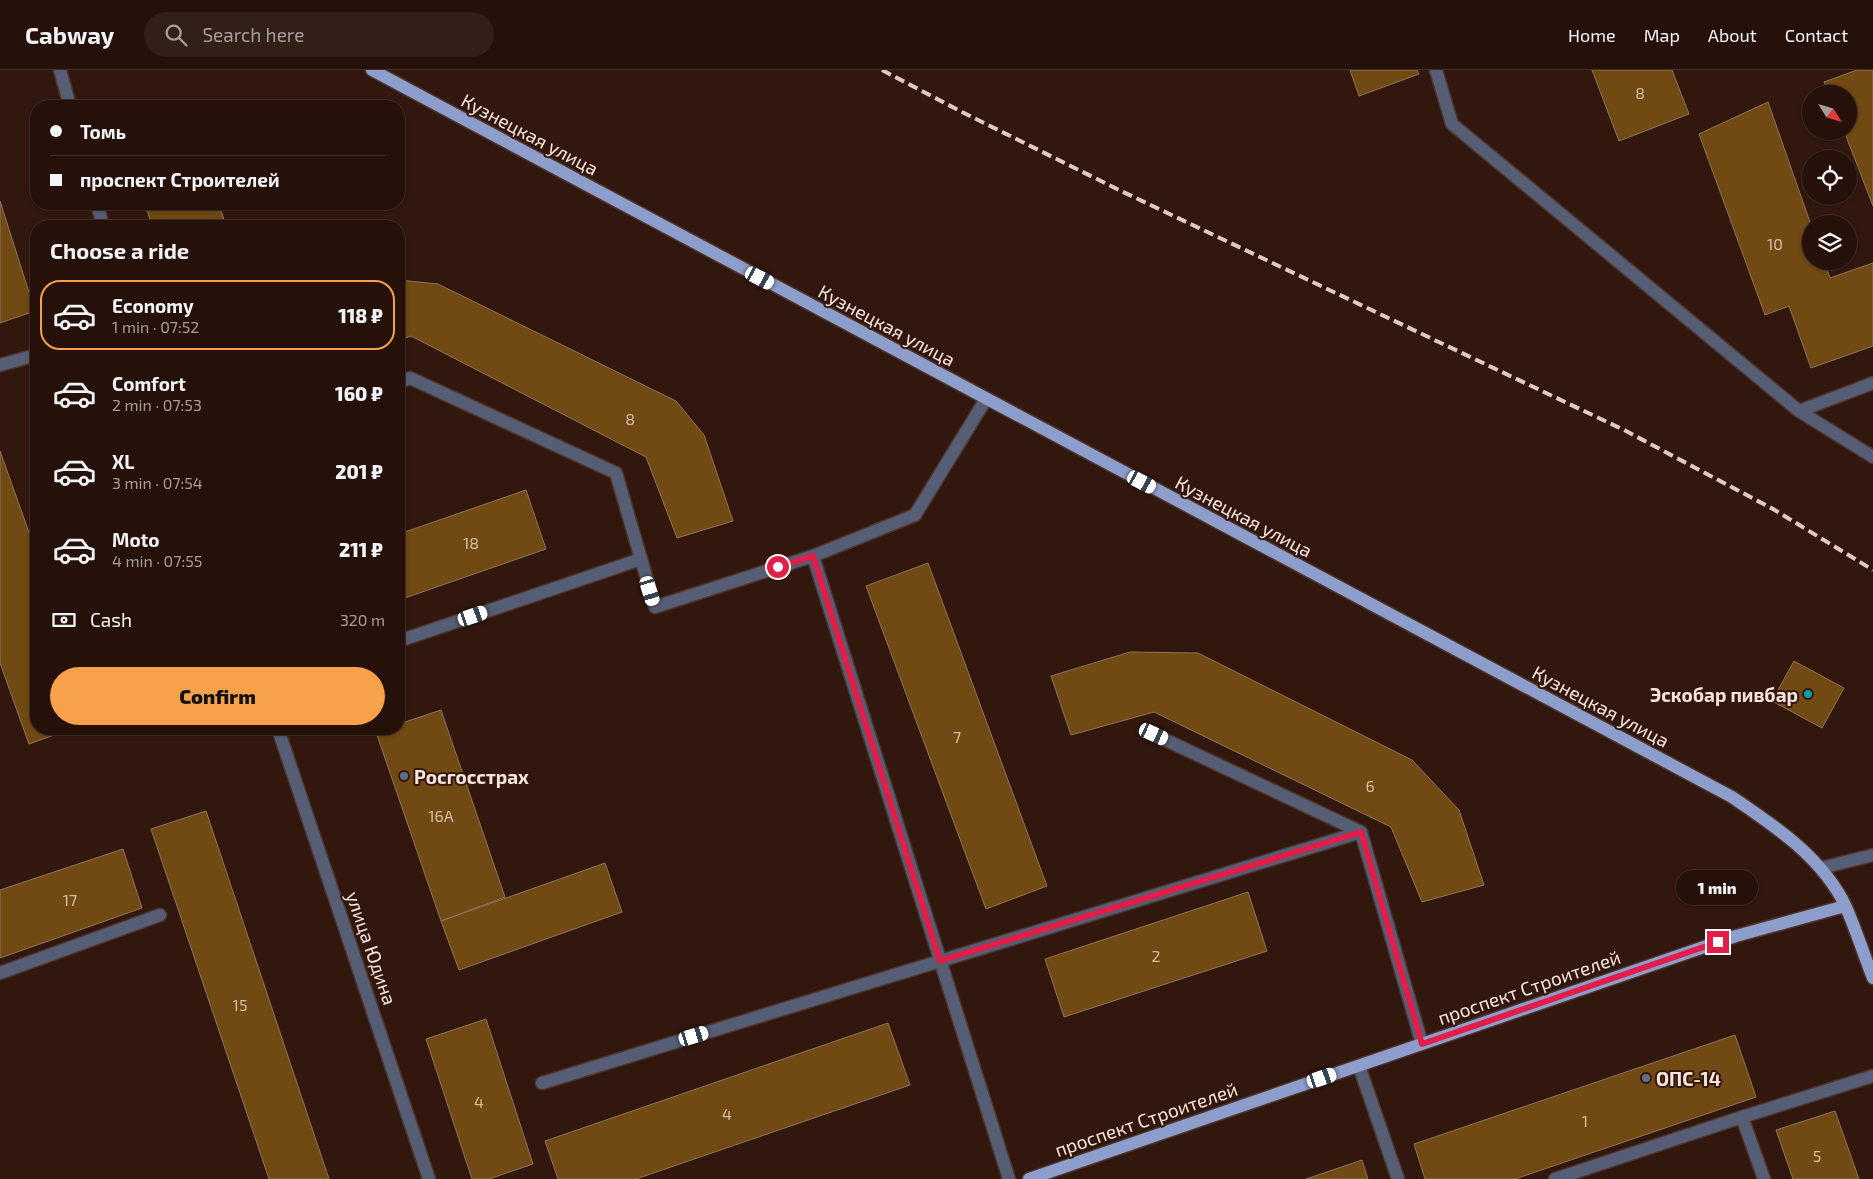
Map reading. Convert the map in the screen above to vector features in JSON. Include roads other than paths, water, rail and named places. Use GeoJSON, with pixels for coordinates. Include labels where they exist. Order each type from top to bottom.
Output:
{"type":"FeatureCollection","features":[{"type":"Feature","properties":{"kind":"main road","name":"Кузнецкая улица"},"geometry":{"type":"LineString","coordinates":[[372,70],[1732,797],[1776,827],[1821,868],[1845,906],[1873,978]]}},
{"type":"Feature","properties":{"kind":"main road","name":"проспект Строителей"},"geometry":{"type":"LineString","coordinates":[[1029,1179],[1736,936],[1845,906]]}},
{"type":"Feature","properties":{"kind":"street"},"geometry":{"type":"LineString","coordinates":[[60,70],[68,100]]}},
{"type":"Feature","properties":{"kind":"street"},"geometry":{"type":"LineString","coordinates":[[1436,70],[1452,124],[1800,411],[1873,457]]}},
{"type":"Feature","properties":{"kind":"street"},"geometry":{"type":"LineString","coordinates":[[0,365],[30,357]]}},
{"type":"Feature","properties":{"kind":"street"},"geometry":{"type":"LineString","coordinates":[[405,380],[410,378],[616,473],[655,607],[813,556],[914,515],[986,399]]}},
{"type":"Feature","properties":{"kind":"street"},"geometry":{"type":"LineString","coordinates":[[1800,411],[1873,383]]}},
{"type":"Feature","properties":{"kind":"street"},"geometry":{"type":"LineString","coordinates":[[813,556],[1009,1179]]}},
{"type":"Feature","properties":{"kind":"street"},"geometry":{"type":"LineString","coordinates":[[405,639],[641,559]]}},
{"type":"Feature","properties":{"kind":"street"},"geometry":{"type":"LineString","coordinates":[[1154,734],[1361,832],[1422,1044]]}},
{"type":"Feature","properties":{"kind":"street","name":"улица Юдина"},"geometry":{"type":"LineString","coordinates":[[280,735],[429,1179]]}},
{"type":"Feature","properties":{"kind":"street"},"geometry":{"type":"LineString","coordinates":[[542,1083],[1361,832]]}},
{"type":"Feature","properties":{"kind":"street"},"geometry":{"type":"LineString","coordinates":[[1821,868],[1873,855]]}},
{"type":"Feature","properties":{"kind":"street"},"geometry":{"type":"LineString","coordinates":[[0,973],[160,915]]}},
{"type":"Feature","properties":{"kind":"street"},"geometry":{"type":"LineString","coordinates":[[1359,1066],[1398,1179]]}},
{"type":"Feature","properties":{"kind":"street"},"geometry":{"type":"LineString","coordinates":[[1555,1179],[1873,1076]]}},
{"type":"Feature","properties":{"kind":"street"},"geometry":{"type":"LineString","coordinates":[[1742,1117],[1764,1179]]}},
{"type":"Feature","properties":{"kind":"railway"},"geometry":{"type":"LineString","coordinates":[[882,70],[1119,190],[1624,430],[1773,509],[1873,570]]}},
{"type":"Feature","properties":{"kind":"place","name":"Эскобар пивбар"},"geometry":{"type":"Point","coordinates":[1808,694]}},
{"type":"Feature","properties":{"kind":"place","name":"Росгосстрах"},"geometry":{"type":"Point","coordinates":[404,776]}},
{"type":"Feature","properties":{"kind":"place","name":"ОПС-14"},"geometry":{"type":"Point","coordinates":[1646,1078]}}]}
